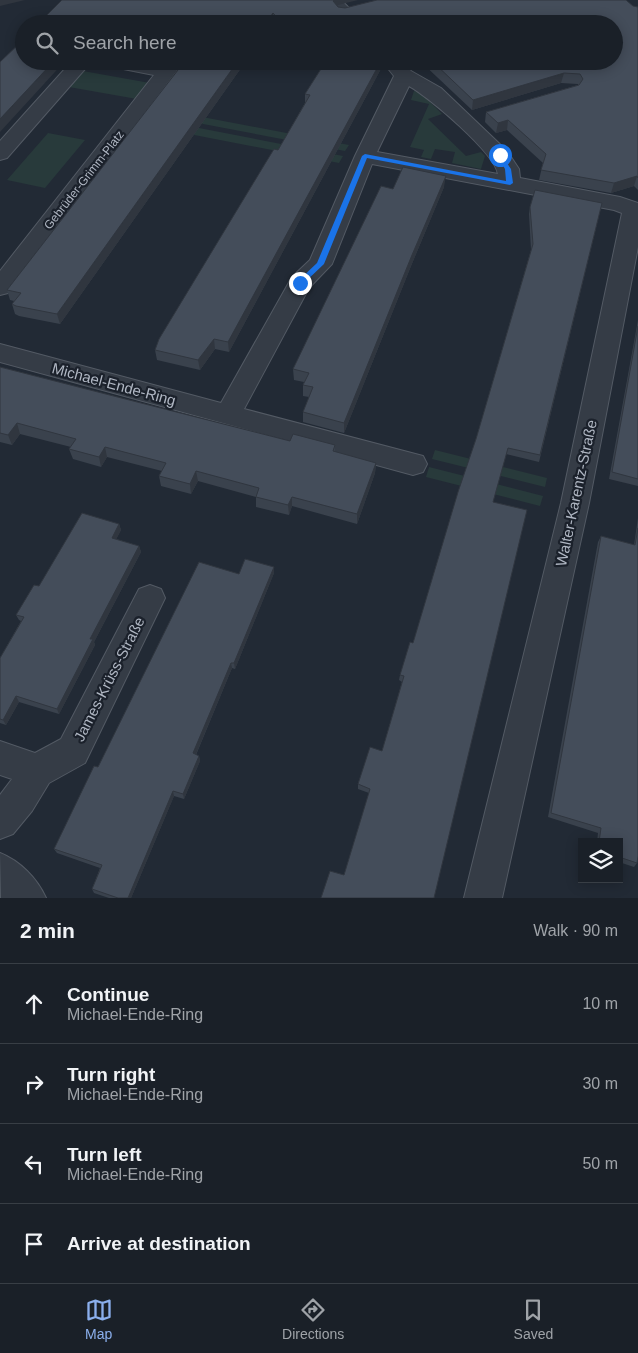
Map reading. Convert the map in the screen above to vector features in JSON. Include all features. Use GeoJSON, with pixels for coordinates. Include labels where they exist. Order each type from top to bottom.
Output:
{"type":"FeatureCollection","features":[{"type":"Feature","properties":{"kind":"street"},"geometry":{"type":"LineString","coordinates":[[0,154],[75,70]]}},
{"type":"Feature","properties":{"kind":"street","name":"Gebrüder-Grimm-Platz"},"geometry":{"type":"LineString","coordinates":[[0,287],[168,70]]}},
{"type":"Feature","properties":{"kind":"street"},"geometry":{"type":"LineString","coordinates":[[228,415],[300,283],[320,264],[365,156],[396,70]]}},
{"type":"Feature","properties":{"kind":"street"},"geometry":{"type":"LineString","coordinates":[[365,156],[510,183],[508,169],[473,117],[434,92],[405,70]]}},
{"type":"Feature","properties":{"kind":"street","name":"Walter-Karentz-Straße"},"geometry":{"type":"LineString","coordinates":[[483,898],[574,503],[634,210],[620,204],[510,183]]}},
{"type":"Feature","properties":{"kind":"street","name":"Michael-Ende-Ring"},"geometry":{"type":"LineString","coordinates":[[0,353],[413,464]]}},
{"type":"Feature","properties":{"kind":"street","name":"James-Krüss-Straße"},"geometry":{"type":"LineString","coordinates":[[0,821],[20,799],[37,771],[73,751],[150,598]]}},
{"type":"Feature","properties":{"kind":"street"},"geometry":{"type":"LineString","coordinates":[[0,758],[37,771]]}},
{"type":"Feature","properties":{"kind":"street"},"geometry":{"type":"LineString","coordinates":[[0,871],[27,898]]}},
{"type":"Feature","properties":{"kind":"shaded area"},"geometry":{"type":"Polygon","coordinates":[[[83,71],[150,83],[137,99],[69,87],[83,71]]]}},
{"type":"Feature","properties":{"kind":"shaded area"},"geometry":{"type":"Polygon","coordinates":[[[414,91],[420,92],[442,114],[428,119],[466,156],[481,152],[485,156],[481,169],[452,163],[455,152],[435,149],[431,159],[421,157],[424,150],[410,147],[429,104],[411,100],[414,91]]]}},
{"type":"Feature","properties":{"kind":"shaded area"},"geometry":{"type":"Polygon","coordinates":[[[150,107],[349,145],[345,151],[145,113],[150,107]]]}},
{"type":"Feature","properties":{"kind":"shaded area"},"geometry":{"type":"Polygon","coordinates":[[[142,117],[343,156],[339,163],[184,133],[142,117]]]}},
{"type":"Feature","properties":{"kind":"shaded area"},"geometry":{"type":"Polygon","coordinates":[[[48,133],[85,140],[45,188],[7,180],[48,133]]]}},
{"type":"Feature","properties":{"kind":"shaded area"},"geometry":{"type":"Polygon","coordinates":[[[435,450],[547,478],[545,487],[432,459],[435,450]]]}},
{"type":"Feature","properties":{"kind":"shaded area"},"geometry":{"type":"Polygon","coordinates":[[[429,467],[543,496],[540,506],[426,477],[429,467]]]}},
{"type":"Feature","properties":{"kind":"building"},"geometry":{"type":"Polygon","coordinates":[[[62,0],[334,0],[338,7],[345,8],[377,0],[626,0],[633,6],[638,7],[638,178],[637,176],[614,183],[541,170],[546,154],[508,120],[498,123],[486,112],[579,85],[583,79],[580,74],[564,73],[473,100],[441,70],[623,70],[623,15],[275,15],[273,13],[272,15],[47,15],[62,0]]]}},
{"type":"Feature","properties":{"kind":"building"},"geometry":{"type":"Polygon","coordinates":[[[15,48],[15,70],[46,70],[0,119],[0,62],[15,48]]]}},
{"type":"Feature","properties":{"kind":"building"},"geometry":{"type":"Polygon","coordinates":[[[178,70],[232,70],[57,314],[16,306],[12,304],[21,293],[7,290],[178,70]]]}},
{"type":"Feature","properties":{"kind":"building"},"geometry":{"type":"Polygon","coordinates":[[[320,70],[376,70],[228,342],[214,339],[198,360],[155,350],[159,339],[274,149],[278,150],[310,95],[305,94],[320,70]]]}},
{"type":"Feature","properties":{"kind":"building"},"geometry":{"type":"Polygon","coordinates":[[[403,167],[446,176],[344,423],[303,412],[313,387],[303,385],[309,373],[293,369],[381,186],[393,189],[403,167]]]}},
{"type":"Feature","properties":{"kind":"building"},"geometry":{"type":"Polygon","coordinates":[[[535,190],[602,203],[540,455],[508,448],[493,502],[527,510],[434,898],[321,898],[330,871],[344,875],[370,789],[358,784],[370,747],[382,751],[404,676],[400,675],[410,642],[413,643],[458,492],[476,439],[533,244],[530,207],[535,190]]]}},
{"type":"Feature","properties":{"kind":"building"},"geometry":{"type":"Polygon","coordinates":[[[638,326],[638,479],[612,472],[638,326]]]}},
{"type":"Feature","properties":{"kind":"building"},"geometry":{"type":"Polygon","coordinates":[[[0,367],[290,441],[293,434],[335,445],[333,451],[376,463],[357,514],[292,497],[288,505],[256,497],[259,488],[196,471],[190,484],[159,476],[166,463],[105,447],[99,457],[69,449],[76,439],[17,423],[8,435],[0,433],[0,367]]]}},
{"type":"Feature","properties":{"kind":"building"},"geometry":{"type":"Polygon","coordinates":[[[82,513],[119,524],[112,538],[139,546],[90,639],[93,639],[57,709],[16,696],[3,720],[0,719],[0,658],[24,617],[16,615],[34,585],[39,586],[82,513]]]}},
{"type":"Feature","properties":{"kind":"building"},"geometry":{"type":"Polygon","coordinates":[[[638,528],[637,863],[623,858],[623,838],[600,838],[601,828],[551,813],[601,536],[635,545],[638,528]]]}},
{"type":"Feature","properties":{"kind":"building"},"geometry":{"type":"Polygon","coordinates":[[[245,559],[274,567],[234,663],[231,663],[193,753],[199,756],[183,794],[173,791],[128,898],[118,898],[92,889],[102,865],[54,849],[94,766],[98,767],[199,562],[239,574],[245,559]]]}},
{"type":"Feature","properties":{"kind":"route"},"geometry":{"type":"LineString","coordinates":[[300,283],[320,264],[365,156],[510,183],[508,169],[500,155]]}}]}
